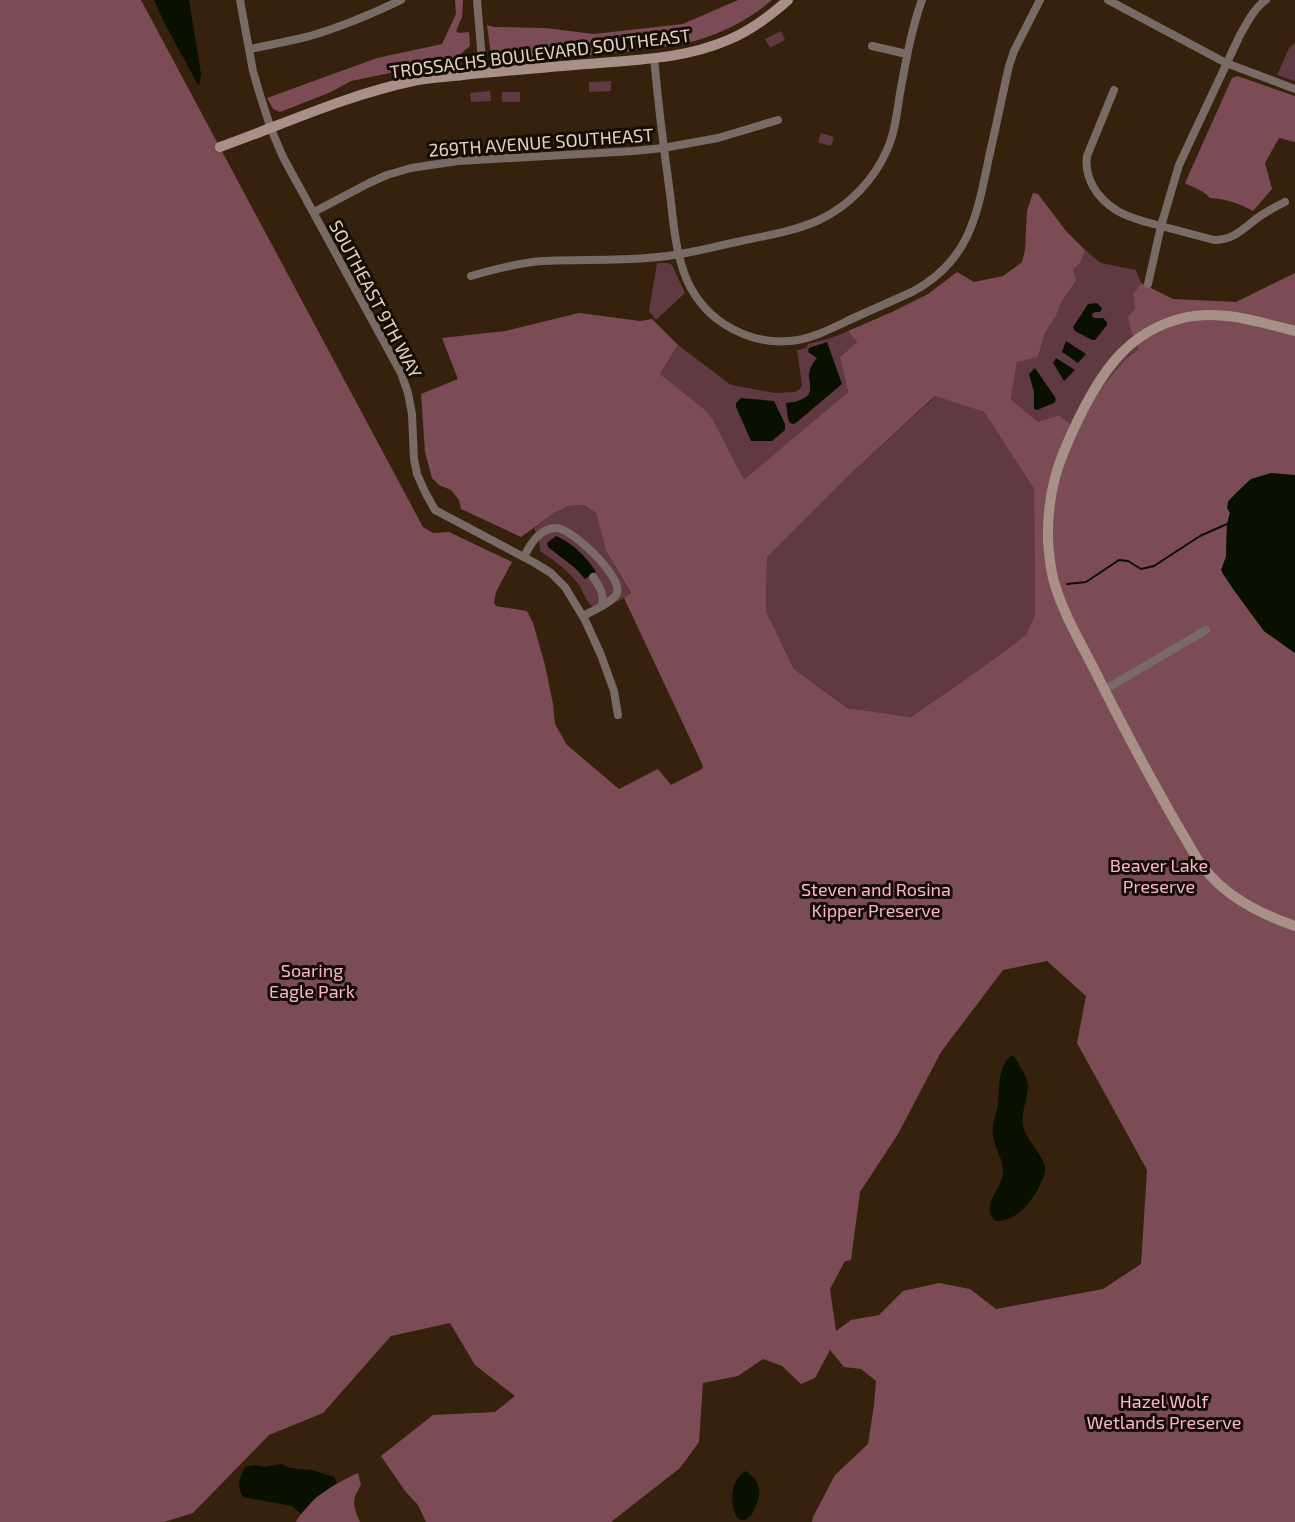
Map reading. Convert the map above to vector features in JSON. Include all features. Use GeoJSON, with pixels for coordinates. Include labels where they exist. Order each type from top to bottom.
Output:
{"type":"FeatureCollection","features":[{"type":"Feature","properties":{"kind":"street","name":"SOUTHEAST 9TH WAY"},"geometry":{"type":"LineString","coordinates":[[240,0],[253,71],[271,129],[401,373],[412,414],[417,474],[425,492],[435,510],[551,573],[564,587],[583,616],[601,655],[614,691],[618,715]]}},
{"type":"Feature","properties":{"kind":"street"},"geometry":{"type":"LineString","coordinates":[[250,49],[310,36],[401,0]]}},
{"type":"Feature","properties":{"kind":"street"},"geometry":{"type":"LineString","coordinates":[[477,0],[483,73]]}},
{"type":"Feature","properties":{"kind":"street","name":"TROSSACHS BOULEVARD SOUTHEAST"},"geometry":{"type":"LineString","coordinates":[[220,147],[337,103],[416,81],[686,54],[727,40],[757,24],[788,0]]}},
{"type":"Feature","properties":{"kind":"street"},"geometry":{"type":"LineString","coordinates":[[471,276],[496,268],[543,261],[678,255],[784,231],[820,219],[837,209],[871,177],[894,133],[907,54],[922,0]]}},
{"type":"Feature","properties":{"kind":"street"},"geometry":{"type":"LineString","coordinates":[[654,58],[663,148],[678,255],[688,283],[695,297],[706,310],[730,327],[748,336],[791,341],[823,332],[924,286],[944,270],[961,248],[980,201],[1009,66],[1014,51],[1040,0]]}},
{"type":"Feature","properties":{"kind":"street"},"geometry":{"type":"LineString","coordinates":[[1108,0],[1227,63],[1295,89]]}},
{"type":"Feature","properties":{"kind":"street"},"geometry":{"type":"LineString","coordinates":[[1148,284],[1161,226],[1179,165],[1240,34],[1261,1]]}},
{"type":"Feature","properties":{"kind":"street"},"geometry":{"type":"LineString","coordinates":[[872,46],[907,54]]}},
{"type":"Feature","properties":{"kind":"street"},"geometry":{"type":"LineString","coordinates":[[1114,90],[1087,156],[1086,165],[1090,182],[1116,210],[1126,216],[1214,240],[1228,239],[1285,201]]}},
{"type":"Feature","properties":{"kind":"street","name":"269TH AVENUE SOUTHEAST"},"geometry":{"type":"LineString","coordinates":[[314,212],[369,183],[411,168],[458,161],[663,148],[718,138],[778,120]]}},
{"type":"Feature","properties":{"kind":"street"},"geometry":{"type":"LineString","coordinates":[[1295,330],[1232,316],[1197,316],[1164,325],[1134,341],[1102,374],[1086,403],[1067,442],[1058,468],[1048,516],[1049,549],[1054,584],[1104,690],[1180,831],[1206,872],[1231,895],[1252,908],[1295,927]]}},
{"type":"Feature","properties":{"kind":"street"},"geometry":{"type":"LineString","coordinates":[[524,557],[536,537],[554,528],[566,531],[592,551],[614,578],[617,594],[611,601],[583,616]]}},
{"type":"Feature","properties":{"kind":"street"},"geometry":{"type":"LineString","coordinates":[[593,577],[602,591],[604,599],[602,606]]}},
{"type":"Feature","properties":{"kind":"street"},"geometry":{"type":"LineString","coordinates":[[1104,690],[1206,630]]}},
{"type":"Feature","properties":{"kind":"shaded area"},"geometry":{"type":"Polygon","coordinates":[[[154,0],[189,0],[201,74],[199,85],[164,22],[154,0]]]}},
{"type":"Feature","properties":{"kind":"shaded area"},"geometry":{"type":"Polygon","coordinates":[[[781,31],[785,40],[770,48],[765,39],[781,31]]]}},
{"type":"Feature","properties":{"kind":"shaded area"},"geometry":{"type":"Polygon","coordinates":[[[1295,43],[1295,81],[1277,75],[1289,48],[1295,43]]]}},
{"type":"Feature","properties":{"kind":"shaded area"},"geometry":{"type":"Polygon","coordinates":[[[611,81],[611,91],[589,92],[589,82],[611,81]]]}},
{"type":"Feature","properties":{"kind":"shaded area"},"geometry":{"type":"Polygon","coordinates":[[[490,91],[491,101],[471,102],[470,93],[490,91]]]}},
{"type":"Feature","properties":{"kind":"shaded area"},"geometry":{"type":"Polygon","coordinates":[[[502,92],[520,92],[520,102],[502,102],[502,92]]]}},
{"type":"Feature","properties":{"kind":"shaded area"},"geometry":{"type":"Polygon","coordinates":[[[821,133],[834,137],[831,146],[818,142],[821,133]]]}},
{"type":"Feature","properties":{"kind":"shaded area"},"geometry":{"type":"Polygon","coordinates":[[[1085,250],[1101,263],[1136,270],[1141,283],[1133,294],[1135,309],[1132,334],[1139,349],[1126,359],[1078,430],[1059,415],[1038,422],[1011,399],[1017,361],[1038,357],[1045,333],[1070,290],[1073,270],[1081,262],[1085,250]]]}},
{"type":"Feature","properties":{"kind":"shaded area"},"geometry":{"type":"Polygon","coordinates":[[[657,263],[672,265],[685,293],[656,320],[649,311],[657,263]]]}},
{"type":"Feature","properties":{"kind":"shaded area"},"geometry":{"type":"Polygon","coordinates":[[[1097,303],[1102,308],[1100,312],[1095,312],[1092,316],[1103,318],[1107,325],[1095,340],[1092,340],[1075,331],[1073,327],[1088,304],[1097,303]]]}},
{"type":"Feature","properties":{"kind":"shaded area"},"geometry":{"type":"Polygon","coordinates":[[[848,331],[857,342],[840,357],[848,392],[744,481],[712,418],[703,408],[660,374],[678,345],[731,385],[775,393],[795,392],[802,385],[797,350],[848,331]]]}},
{"type":"Feature","properties":{"kind":"shaded area"},"geometry":{"type":"Polygon","coordinates":[[[1066,341],[1086,354],[1078,363],[1062,352],[1066,341]]]}},
{"type":"Feature","properties":{"kind":"shaded area"},"geometry":{"type":"Polygon","coordinates":[[[827,342],[842,384],[797,422],[790,423],[786,403],[804,398],[810,390],[810,371],[817,358],[808,352],[809,348],[827,342]]]}},
{"type":"Feature","properties":{"kind":"shaded area"},"geometry":{"type":"Polygon","coordinates":[[[1056,358],[1075,370],[1064,381],[1053,363],[1056,358]]]}},
{"type":"Feature","properties":{"kind":"shaded area"},"geometry":{"type":"Polygon","coordinates":[[[1035,368],[1056,400],[1037,410],[1034,409],[1034,392],[1029,374],[1035,368]]]}},
{"type":"Feature","properties":{"kind":"shaded area"},"geometry":{"type":"Polygon","coordinates":[[[936,396],[984,412],[1034,489],[1035,616],[1026,635],[911,717],[849,708],[794,669],[766,611],[767,557],[844,480],[936,396]]]}},
{"type":"Feature","properties":{"kind":"shaded area"},"geometry":{"type":"Polygon","coordinates":[[[741,398],[774,401],[785,424],[785,430],[772,441],[751,441],[736,407],[736,403],[741,398]]]}},
{"type":"Feature","properties":{"kind":"shaded area"},"geometry":{"type":"Polygon","coordinates":[[[1271,473],[1295,475],[1295,653],[1264,631],[1221,570],[1226,557],[1227,524],[1230,513],[1227,508],[1228,502],[1251,479],[1271,473]]]}},
{"type":"Feature","properties":{"kind":"shaded area"},"geometry":{"type":"Polygon","coordinates":[[[584,505],[596,513],[606,551],[631,594],[597,612],[570,575],[540,551],[539,539],[534,528],[568,506],[584,505]]]}},
{"type":"Feature","properties":{"kind":"shaded area"},"geometry":{"type":"Polygon","coordinates":[[[556,536],[579,551],[596,572],[585,579],[548,547],[547,543],[556,536]]]}},
{"type":"Feature","properties":{"kind":"shaded area"},"geometry":{"type":"Polygon","coordinates":[[[1011,1056],[1014,1056],[1023,1071],[1028,1085],[1023,1126],[1045,1170],[1038,1189],[1026,1206],[1009,1218],[996,1221],[990,1209],[1003,1171],[993,1128],[1001,1072],[1011,1056]]]}},
{"type":"Feature","properties":{"kind":"shaded area"},"geometry":{"type":"Polygon","coordinates":[[[281,1464],[334,1477],[337,1483],[316,1497],[301,1514],[292,1506],[243,1497],[239,1486],[245,1467],[281,1464]]]}},
{"type":"Feature","properties":{"kind":"shaded area"},"geometry":{"type":"Polygon","coordinates":[[[746,1471],[757,1482],[759,1495],[753,1512],[745,1520],[738,1519],[732,1500],[734,1486],[746,1471]]]}},
{"type":"Feature","properties":{"kind":"green space"},"geometry":{"type":"Polygon","coordinates":[[[0,0],[141,0],[423,527],[433,533],[449,532],[512,562],[496,592],[494,603],[496,606],[527,611],[533,623],[545,665],[555,724],[567,745],[619,789],[658,769],[671,785],[702,769],[703,766],[624,598],[631,593],[606,551],[596,513],[584,505],[568,506],[554,513],[521,537],[461,509],[459,500],[451,490],[439,485],[432,478],[425,452],[421,394],[458,379],[442,338],[505,331],[579,313],[640,321],[652,319],[678,345],[660,374],[703,408],[712,418],[744,480],[848,392],[840,357],[857,342],[848,331],[928,294],[957,272],[974,282],[1003,276],[1022,262],[1025,250],[1027,211],[1033,193],[1038,194],[1066,231],[1085,250],[1081,262],[1073,270],[1076,280],[1045,333],[1038,357],[1017,362],[1011,399],[1038,422],[1059,415],[1078,430],[1101,388],[1126,359],[1139,349],[1128,317],[1135,309],[1133,294],[1141,283],[1173,299],[1236,302],[1295,273],[1295,475],[1251,479],[1228,501],[1230,513],[1227,524],[1226,557],[1222,573],[1264,631],[1295,653],[1295,1522],[812,1522],[835,1475],[868,1444],[874,1405],[876,1381],[861,1369],[844,1367],[830,1350],[815,1378],[801,1384],[782,1366],[763,1359],[738,1376],[703,1383],[699,1442],[680,1468],[611,1522],[426,1522],[418,1505],[405,1491],[381,1456],[433,1415],[495,1412],[515,1396],[475,1365],[450,1323],[391,1336],[323,1413],[269,1435],[193,1513],[164,1522],[0,1522],[0,0]],[[935,396],[844,480],[767,557],[766,611],[794,669],[848,708],[911,717],[1026,635],[1035,615],[1034,489],[984,412],[935,396]],[[1047,961],[1003,970],[941,1052],[898,1134],[860,1192],[851,1260],[845,1261],[830,1289],[836,1331],[851,1320],[879,1315],[903,1291],[939,1283],[970,1289],[996,1309],[1103,1289],[1141,1264],[1147,1170],[1077,1043],[1086,996],[1047,961]]]}},
{"type":"Feature","properties":{"kind":"green space"},"geometry":{"type":"Polygon","coordinates":[[[455,0],[463,0],[462,17],[456,31],[469,32],[470,46],[452,61],[445,61],[438,65],[432,62],[351,81],[331,92],[280,112],[273,109],[267,98],[377,58],[442,44],[456,14],[455,0]]]}},
{"type":"Feature","properties":{"kind":"green space"},"geometry":{"type":"Polygon","coordinates":[[[738,0],[772,0],[736,25],[687,43],[567,57],[503,60],[491,55],[487,25],[545,28],[594,34],[683,24],[738,0]]]}},
{"type":"Feature","properties":{"kind":"green space"},"geometry":{"type":"Polygon","coordinates":[[[1237,76],[1295,96],[1295,142],[1279,138],[1265,163],[1272,189],[1253,211],[1232,202],[1210,198],[1185,183],[1232,78],[1237,76]]]}},
{"type":"Feature","properties":{"kind":"green space"},"geometry":{"type":"Polygon","coordinates":[[[358,1473],[361,1485],[354,1503],[360,1522],[296,1522],[301,1513],[315,1499],[358,1473]]]}},
{"type":"Feature","properties":{"kind":"waterway"},"geometry":{"type":"LineString","coordinates":[[1067,584],[1086,582],[1119,560],[1128,561],[1141,569],[1154,566],[1200,536],[1227,524]]}},
{"type":"Feature","properties":{"kind":"park label","name":"Beaver Lake Preserve"},"geometry":{"type":"Point","coordinates":[1159,875]}},
{"type":"Feature","properties":{"kind":"park label","name":"Steven and Rosina Kipper Preserve"},"geometry":{"type":"Point","coordinates":[876,899]}},
{"type":"Feature","properties":{"kind":"park label","name":"Soaring Eagle Park"},"geometry":{"type":"Point","coordinates":[312,980]}},
{"type":"Feature","properties":{"kind":"park label","name":"Hazel Wolf Wetlands Preserve"},"geometry":{"type":"Point","coordinates":[1164,1411]}}]}
